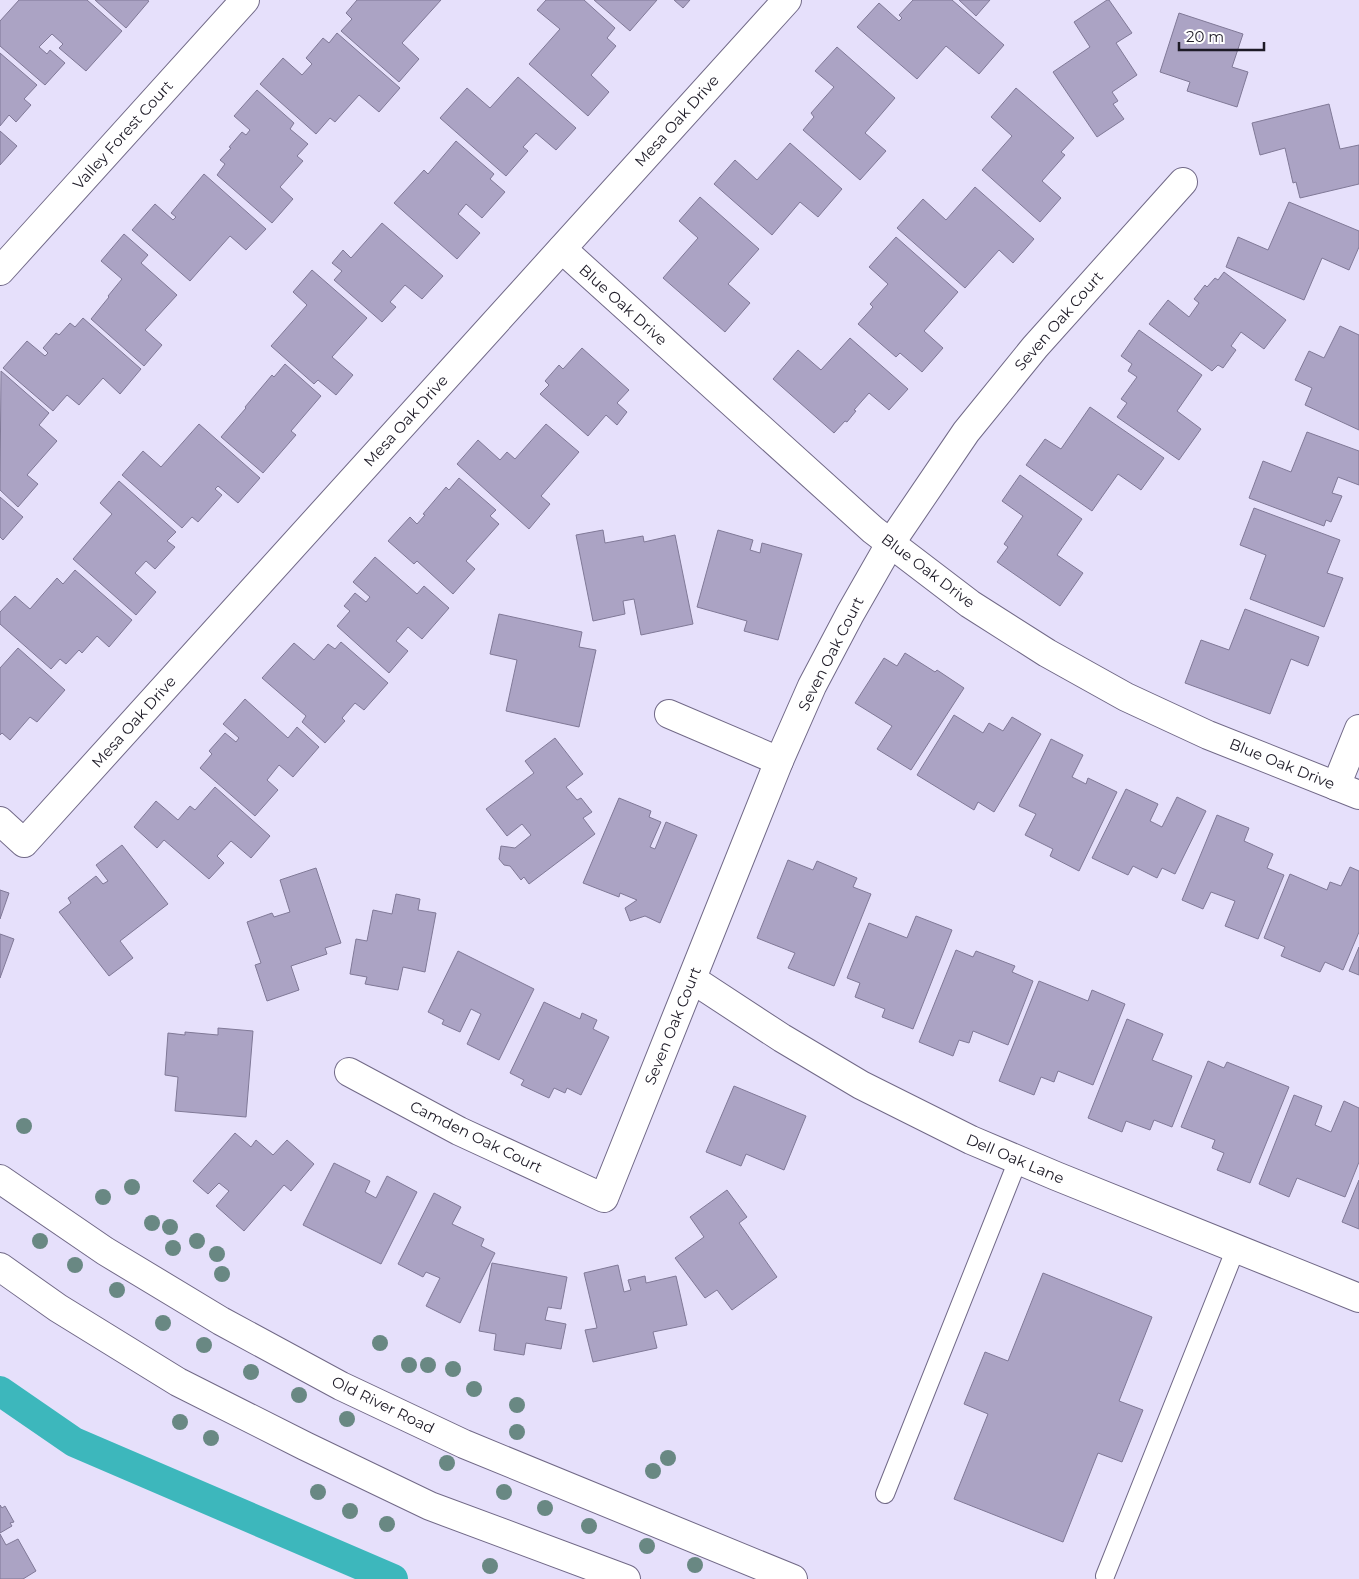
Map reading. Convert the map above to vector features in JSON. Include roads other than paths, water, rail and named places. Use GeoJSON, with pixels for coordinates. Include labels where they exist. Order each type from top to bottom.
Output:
{"type":"FeatureCollection","features":[{"type":"Feature","properties":{"kind":"street","name":"Valley Forest Court"},"geometry":{"type":"LineString","coordinates":[[0,271],[245,0]]}},
{"type":"Feature","properties":{"kind":"street","name":"Mesa Oak Drive"},"geometry":{"type":"LineString","coordinates":[[0,821],[24,843],[787,0]]}},
{"type":"Feature","properties":{"kind":"street","name":"Seven Oak Court"},"geometry":{"type":"LineString","coordinates":[[604,1198],[779,761],[821,670],[850,614],[890,544],[966,432],[1035,347],[1183,182]]}},
{"type":"Feature","properties":{"kind":"street","name":"Blue Oak Drive"},"geometry":{"type":"LineString","coordinates":[[562,249],[890,544],[970,604],[1046,653],[1126,697],[1208,735],[1348,791]]}},
{"type":"Feature","properties":{"kind":"street"},"geometry":{"type":"LineString","coordinates":[[669,714],[779,761]]}},
{"type":"Feature","properties":{"kind":"street"},"geometry":{"type":"LineString","coordinates":[[1348,791],[1359,729]]}},
{"type":"Feature","properties":{"kind":"street","name":"Dell Oak Lane"},"geometry":{"type":"LineString","coordinates":[[692,979],[782,1038],[861,1084],[971,1140],[1359,1298]]}},
{"type":"Feature","properties":{"kind":"street","name":"Camden Oak Court"},"geometry":{"type":"LineString","coordinates":[[350,1072],[459,1131],[604,1198]]}},
{"type":"Feature","properties":{"kind":"street","name":"Old River Road"},"geometry":{"type":"LineString","coordinates":[[0,1179],[122,1261],[222,1321],[341,1386],[464,1444],[793,1579]]}},
{"type":"Feature","properties":{"kind":"street"},"geometry":{"type":"LineString","coordinates":[[0,1267],[58,1308],[178,1382],[305,1446],[430,1506],[626,1579]]}},
{"type":"Feature","properties":{"kind":"lane"},"geometry":{"type":"LineString","coordinates":[[885,1494],[1018,1160]]}},
{"type":"Feature","properties":{"kind":"lane"},"geometry":{"type":"LineString","coordinates":[[1105,1576],[1236,1248]]}},
{"type":"Feature","properties":{"kind":"waterway"},"geometry":{"type":"LineString","coordinates":[[0,1391],[74,1442],[393,1579]]}}]}
